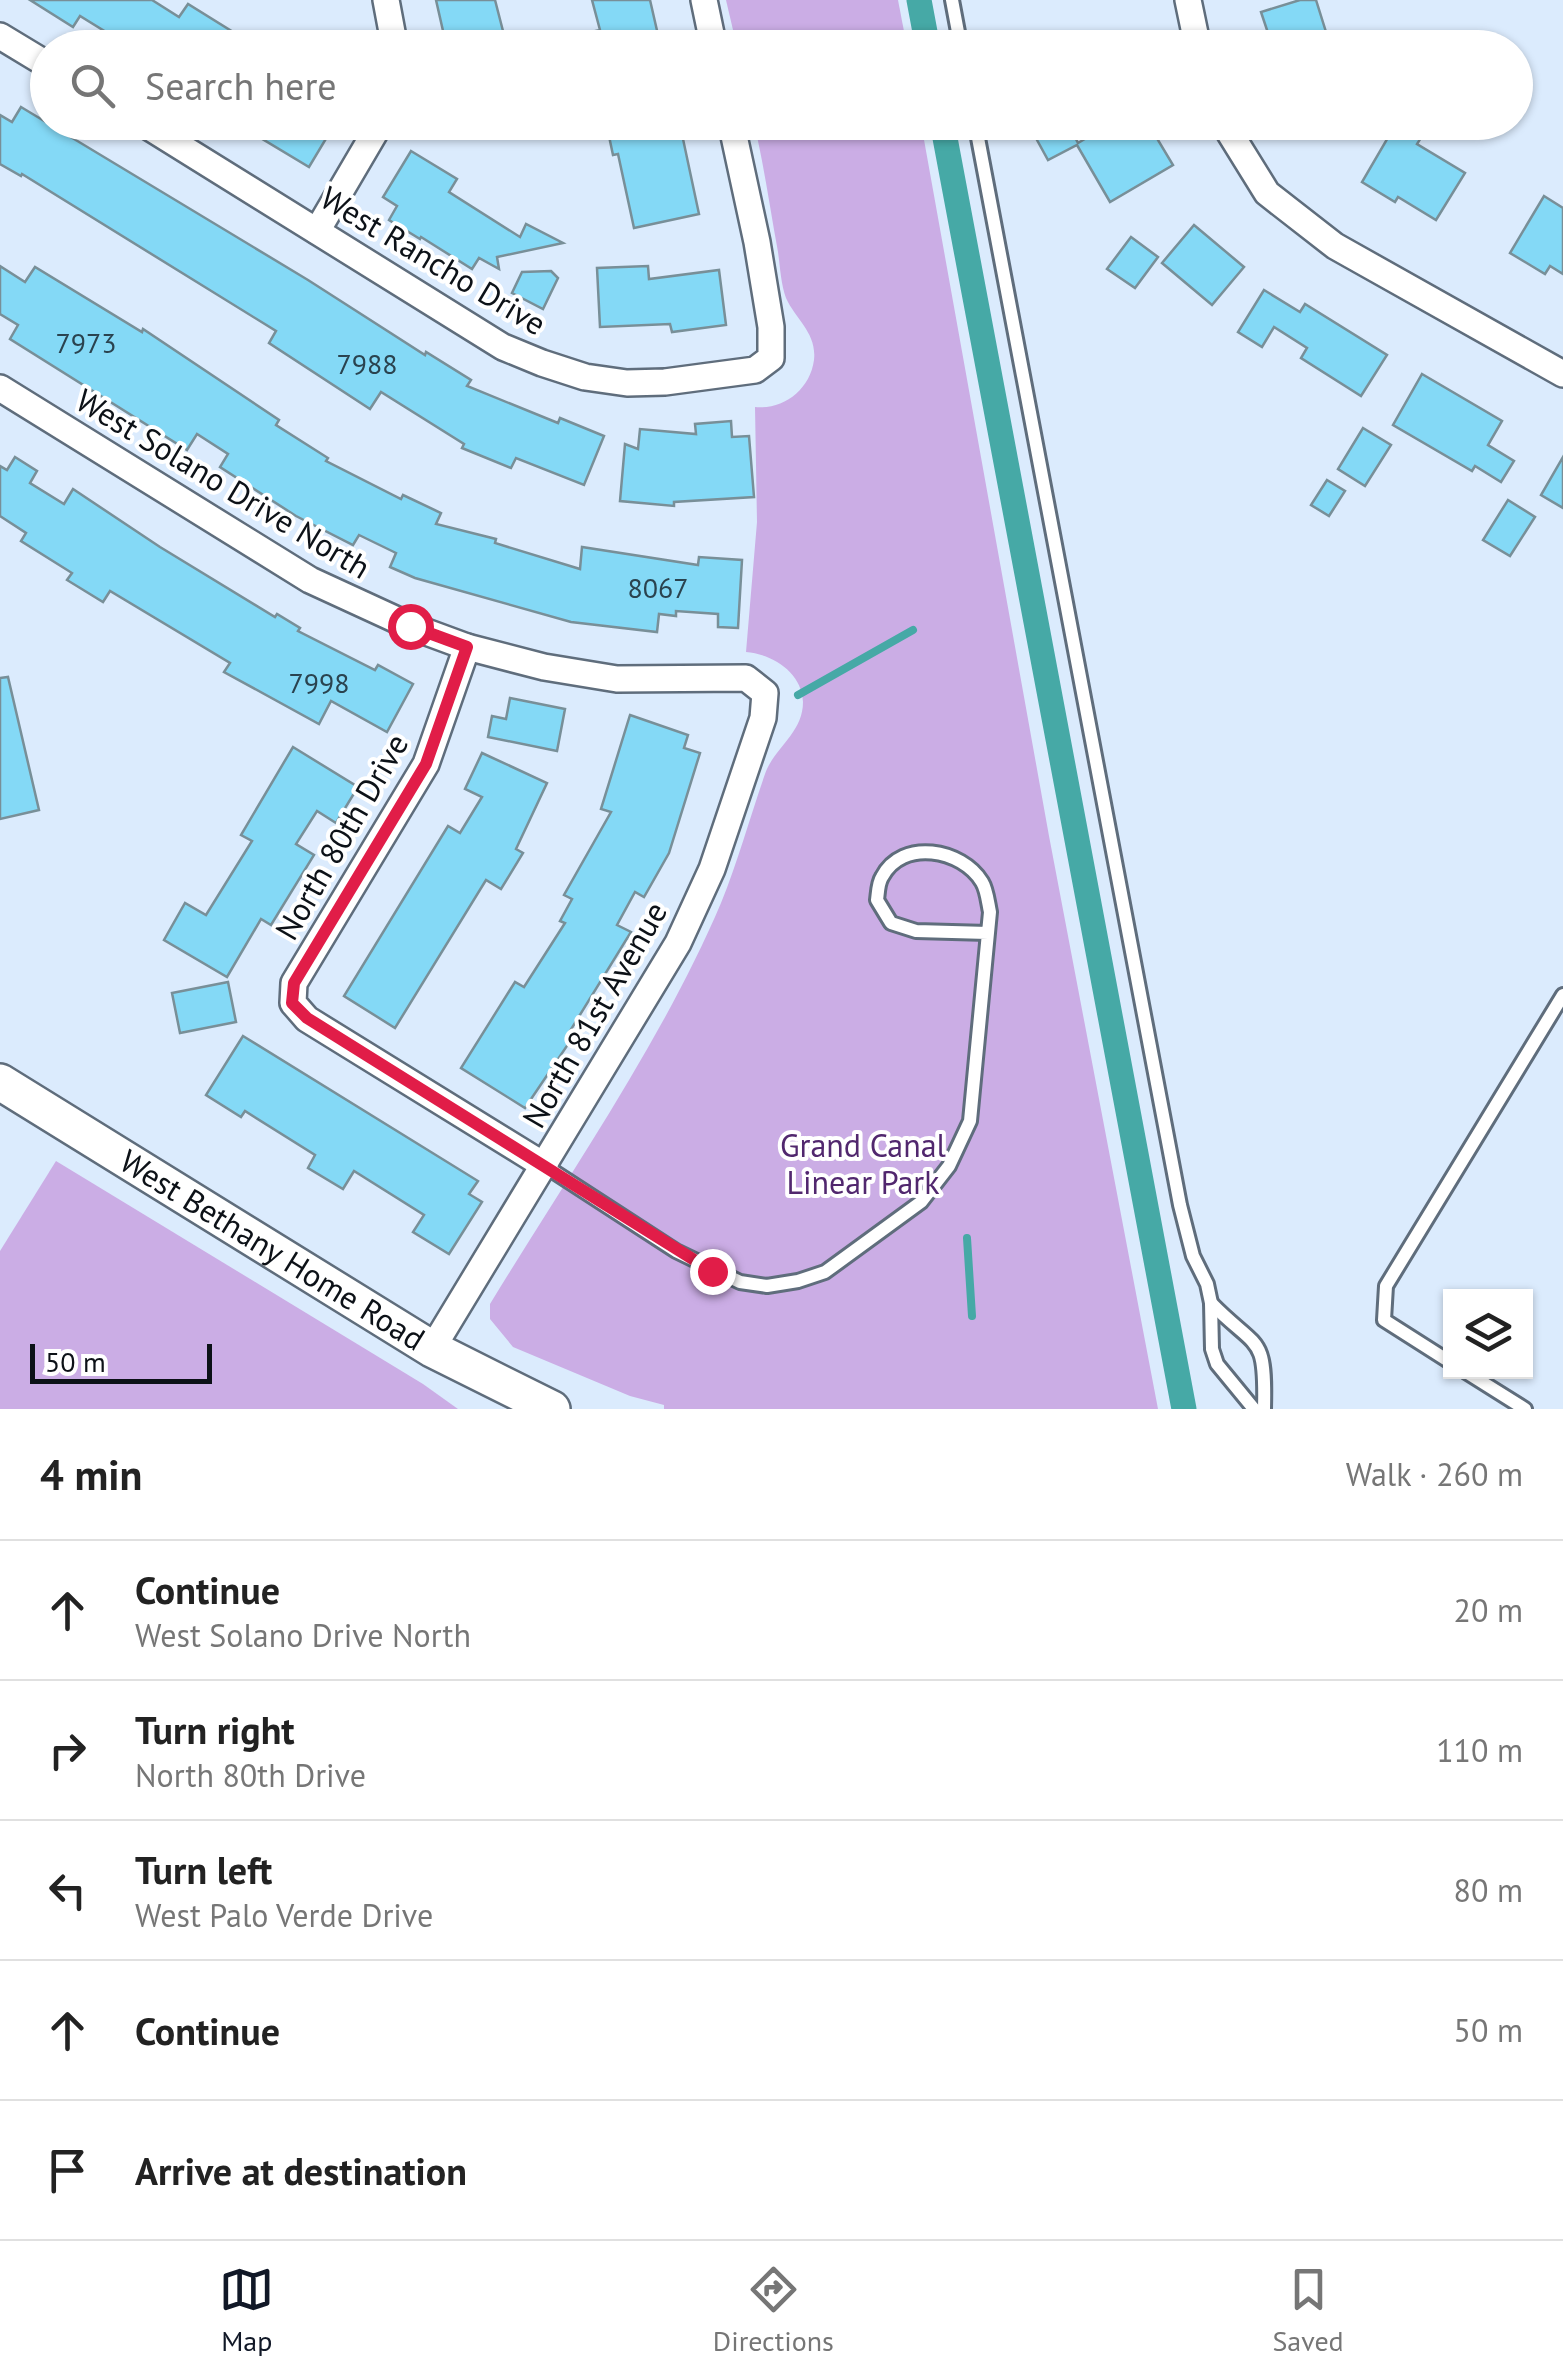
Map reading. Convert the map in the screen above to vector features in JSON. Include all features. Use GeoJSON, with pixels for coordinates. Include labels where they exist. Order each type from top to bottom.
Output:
{"type":"FeatureCollection","features":[{"type":"Feature","properties":{"kind":"main road","name":"West Bethany Home Road"},"geometry":{"type":"LineString","coordinates":[[0,1082],[432,1348],[552,1409]]}},
{"type":"Feature","properties":{"kind":"street"},"geometry":{"type":"LineString","coordinates":[[386,0],[392,30]]}},
{"type":"Feature","properties":{"kind":"street"},"geometry":{"type":"LineString","coordinates":[[704,0],[710,30]]}},
{"type":"Feature","properties":{"kind":"street"},"geometry":{"type":"LineString","coordinates":[[1188,0],[1194,30]]}},
{"type":"Feature","properties":{"kind":"street"},"geometry":{"type":"LineString","coordinates":[[0,36],[30,54]]}},
{"type":"Feature","properties":{"kind":"street","name":"West Rancho Drive"},"geometry":{"type":"LineString","coordinates":[[169,140],[503,347],[585,377],[627,383],[755,370],[771,358],[771,327],[757,242],[735,140]]}},
{"type":"Feature","properties":{"kind":"street"},"geometry":{"type":"LineString","coordinates":[[317,231],[370,140]]}},
{"type":"Feature","properties":{"kind":"street"},"geometry":{"type":"LineString","coordinates":[[1234,140],[1267,193],[1335,246],[1563,374]]}},
{"type":"Feature","properties":{"kind":"street","name":"West Solano Drive North"},"geometry":{"type":"LineString","coordinates":[[0,388],[310,580],[410,626],[467,647],[544,667],[618,679],[746,678],[766,692]]}},
{"type":"Feature","properties":{"kind":"street","name":"North 80th Drive"},"geometry":{"type":"LineString","coordinates":[[467,647],[426,764],[294,983],[292,1003],[307,1018],[544,1166]]}},
{"type":"Feature","properties":{"kind":"street","name":"North 81st Avenue"},"geometry":{"type":"LineString","coordinates":[[432,1348],[678,943],[712,870],[763,718],[766,692]]}},
{"type":"Feature","properties":{"kind":"lane"},"geometry":{"type":"LineString","coordinates":[[952,0],[958,30]]}},
{"type":"Feature","properties":{"kind":"lane"},"geometry":{"type":"LineString","coordinates":[[978,140],[1180,1205],[1211,1302],[1212,1349],[1217,1364],[1254,1409]]}},
{"type":"Feature","properties":{"kind":"lane"},"geometry":{"type":"LineString","coordinates":[[544,1166],[676,1252],[740,1282],[766,1286],[798,1282],[825,1272],[921,1202],[948,1166],[970,1120],[988,933],[990,912],[984,884],[970,868],[938,851],[909,853],[880,878],[877,900],[891,923],[916,931],[988,933]]}},
{"type":"Feature","properties":{"kind":"lane"},"geometry":{"type":"LineString","coordinates":[[1443,1358],[1384,1320],[1386,1286],[1563,995]]}},
{"type":"Feature","properties":{"kind":"lane"},"geometry":{"type":"LineString","coordinates":[[1211,1302],[1262,1350],[1264,1409]]}},
{"type":"Feature","properties":{"kind":"lane"},"geometry":{"type":"LineString","coordinates":[[1477,1379],[1525,1409]]}},
{"type":"Feature","properties":{"kind":"green space"},"geometry":{"type":"Polygon","coordinates":[[[726,0],[898,0],[904,30],[733,30],[726,0]]]}},
{"type":"Feature","properties":{"kind":"green space","name":"Grand Canal Linear Park"},"geometry":{"type":"Polygon","coordinates":[[[758,140],[924,140],[1049,836],[1158,1409],[664,1409],[664,1405],[630,1396],[513,1347],[490,1319],[490,1304],[613,1107],[698,954],[721,903],[765,774],[802,713],[801,691],[784,666],[766,656],[746,652],[757,522],[755,407],[775,405],[794,396],[807,380],[814,360],[809,334],[784,293],[758,140]]]}},
{"type":"Feature","properties":{"kind":"green space"},"geometry":{"type":"Polygon","coordinates":[[[56,1161],[458,1409],[0,1409],[0,1251],[56,1161]]]}},
{"type":"Feature","properties":{"kind":"building"},"geometry":{"type":"Polygon","coordinates":[[[30,0],[152,0],[179,17],[188,4],[230,30],[103,30],[80,16],[73,27],[30,0]]]}},
{"type":"Feature","properties":{"kind":"building"},"geometry":{"type":"Polygon","coordinates":[[[436,0],[495,0],[503,30],[443,30],[436,0]]]}},
{"type":"Feature","properties":{"kind":"building"},"geometry":{"type":"Polygon","coordinates":[[[592,0],[650,0],[657,30],[600,30],[592,0]]]}},
{"type":"Feature","properties":{"kind":"building"},"geometry":{"type":"Polygon","coordinates":[[[1300,0],[1316,0],[1325,30],[1267,30],[1261,12],[1300,0]]]}},
{"type":"Feature","properties":{"kind":"building"},"geometry":{"type":"Polygon","coordinates":[[[21,107],[30,112],[30,140],[76,140],[471,380],[467,386],[558,423],[560,418],[604,436],[584,485],[516,458],[511,468],[462,448],[464,444],[381,392],[370,409],[269,343],[276,331],[0,164],[0,115],[12,122],[21,107]]]}},
{"type":"Feature","properties":{"kind":"building"},"geometry":{"type":"Polygon","coordinates":[[[264,140],[325,140],[309,167],[264,140]]]}},
{"type":"Feature","properties":{"kind":"building"},"geometry":{"type":"Polygon","coordinates":[[[610,140],[683,140],[699,214],[634,228],[618,154],[613,155],[610,140]]]}},
{"type":"Feature","properties":{"kind":"building"},"geometry":{"type":"Polygon","coordinates":[[[1037,140],[1158,140],[1173,165],[1110,202],[1077,145],[1048,160],[1037,140]]]}},
{"type":"Feature","properties":{"kind":"building"},"geometry":{"type":"Polygon","coordinates":[[[1386,140],[1420,140],[1417,144],[1465,173],[1436,220],[1398,197],[1395,202],[1362,182],[1386,140]]]}},
{"type":"Feature","properties":{"kind":"building"},"geometry":{"type":"Polygon","coordinates":[[[411,151],[457,179],[449,192],[520,237],[526,224],[563,243],[497,257],[499,269],[479,258],[472,269],[420,239],[389,220],[397,206],[383,197],[411,151]]]}},
{"type":"Feature","properties":{"kind":"building"},"geometry":{"type":"Polygon","coordinates":[[[1544,196],[1563,208],[1563,274],[1550,266],[1545,274],[1510,253],[1544,196]]]}},
{"type":"Feature","properties":{"kind":"building"},"geometry":{"type":"Polygon","coordinates":[[[1194,225],[1244,267],[1212,305],[1162,263],[1194,225]]]}},
{"type":"Feature","properties":{"kind":"building"},"geometry":{"type":"Polygon","coordinates":[[[1131,237],[1158,257],[1135,288],[1107,269],[1131,237]]]}},
{"type":"Feature","properties":{"kind":"building"},"geometry":{"type":"Polygon","coordinates":[[[0,266],[25,282],[35,267],[142,332],[143,329],[279,420],[276,425],[328,458],[326,461],[401,499],[403,495],[441,513],[436,524],[496,539],[495,543],[580,569],[582,547],[698,565],[699,557],[742,560],[738,628],[718,627],[718,614],[676,611],[676,616],[659,614],[657,632],[571,622],[415,578],[390,567],[396,553],[359,535],[353,545],[296,516],[220,467],[228,454],[197,434],[187,450],[10,339],[18,325],[0,314],[0,266]]]}},
{"type":"Feature","properties":{"kind":"building"},"geometry":{"type":"Polygon","coordinates":[[[648,266],[649,279],[719,270],[726,325],[672,332],[670,324],[600,327],[597,268],[648,266]]]}},
{"type":"Feature","properties":{"kind":"building"},"geometry":{"type":"Polygon","coordinates":[[[551,271],[558,278],[543,309],[512,293],[522,272],[551,271]]]}},
{"type":"Feature","properties":{"kind":"building"},"geometry":{"type":"Polygon","coordinates":[[[1264,290],[1300,312],[1305,304],[1387,355],[1361,396],[1301,358],[1307,348],[1274,327],[1262,347],[1238,332],[1264,290]]]}},
{"type":"Feature","properties":{"kind":"building"},"geometry":{"type":"Polygon","coordinates":[[[1422,374],[1502,421],[1488,445],[1514,461],[1501,482],[1475,466],[1472,471],[1393,425],[1422,374]]]}},
{"type":"Feature","properties":{"kind":"building"},"geometry":{"type":"Polygon","coordinates":[[[731,421],[732,437],[749,436],[754,497],[674,502],[674,506],[620,501],[625,444],[638,449],[640,429],[696,434],[695,424],[731,421]]]}},
{"type":"Feature","properties":{"kind":"building"},"geometry":{"type":"Polygon","coordinates":[[[1363,428],[1391,445],[1365,486],[1338,469],[1363,428]]]}},
{"type":"Feature","properties":{"kind":"building"},"geometry":{"type":"Polygon","coordinates":[[[15,457],[37,471],[30,483],[64,504],[73,489],[160,547],[300,628],[298,631],[375,670],[378,665],[413,684],[387,732],[331,701],[319,724],[224,672],[230,663],[110,591],[103,602],[67,580],[72,573],[21,541],[26,533],[0,516],[0,466],[7,470],[15,457]]]}},
{"type":"Feature","properties":{"kind":"building"},"geometry":{"type":"Polygon","coordinates":[[[1563,457],[1563,508],[1541,495],[1563,457]]]}},
{"type":"Feature","properties":{"kind":"building"},"geometry":{"type":"Polygon","coordinates":[[[1327,480],[1345,491],[1329,516],[1311,505],[1327,480]]]}},
{"type":"Feature","properties":{"kind":"building"},"geometry":{"type":"Polygon","coordinates":[[[1508,500],[1535,517],[1510,556],[1483,540],[1508,500]]]}},
{"type":"Feature","properties":{"kind":"building"},"geometry":{"type":"Polygon","coordinates":[[[8,677],[39,810],[0,819],[0,678],[8,677]]]}},
{"type":"Feature","properties":{"kind":"building"},"geometry":{"type":"Polygon","coordinates":[[[510,698],[565,709],[557,751],[488,737],[492,716],[506,719],[510,698]]]}},
{"type":"Feature","properties":{"kind":"building"},"geometry":{"type":"Polygon","coordinates":[[[630,715],[688,735],[684,748],[700,753],[669,853],[644,897],[635,892],[617,925],[631,932],[570,1031],[575,1034],[525,1108],[461,1068],[515,982],[524,987],[565,923],[560,921],[572,899],[564,895],[611,812],[601,809],[630,715]]]}},
{"type":"Feature","properties":{"kind":"building"},"geometry":{"type":"Polygon","coordinates":[[[293,747],[358,787],[336,823],[317,811],[296,844],[314,855],[271,925],[261,919],[227,977],[164,940],[185,903],[206,915],[252,841],[241,835],[293,747]]]}},
{"type":"Feature","properties":{"kind":"building"},"geometry":{"type":"Polygon","coordinates":[[[482,753],[547,783],[516,849],[523,853],[501,889],[486,880],[395,1028],[344,996],[448,826],[460,833],[482,797],[465,789],[482,753]]]}},
{"type":"Feature","properties":{"kind":"building"},"geometry":{"type":"Polygon","coordinates":[[[228,982],[236,1022],[180,1033],[172,993],[228,982]]]}},
{"type":"Feature","properties":{"kind":"building"},"geometry":{"type":"Polygon","coordinates":[[[243,1036],[478,1181],[469,1194],[482,1202],[449,1254],[413,1232],[424,1215],[354,1171],[343,1189],[308,1168],[315,1155],[245,1111],[241,1117],[206,1095],[243,1036]]]}},
{"type":"Feature","properties":{"kind":"waterway"},"geometry":{"type":"LineString","coordinates":[[919,0],[925,30]]}},
{"type":"Feature","properties":{"kind":"waterway"},"geometry":{"type":"LineString","coordinates":[[945,140],[1184,1409]]}},
{"type":"Feature","properties":{"kind":"waterway"},"geometry":{"type":"LineString","coordinates":[[798,695],[913,630]]}},
{"type":"Feature","properties":{"kind":"waterway"},"geometry":{"type":"LineString","coordinates":[[967,1238],[972,1316]]}},
{"type":"Feature","properties":{"kind":"route"},"geometry":{"type":"LineString","coordinates":[[410,626],[467,647],[426,764],[294,983],[292,1003],[307,1018],[712,1271]]}}]}
